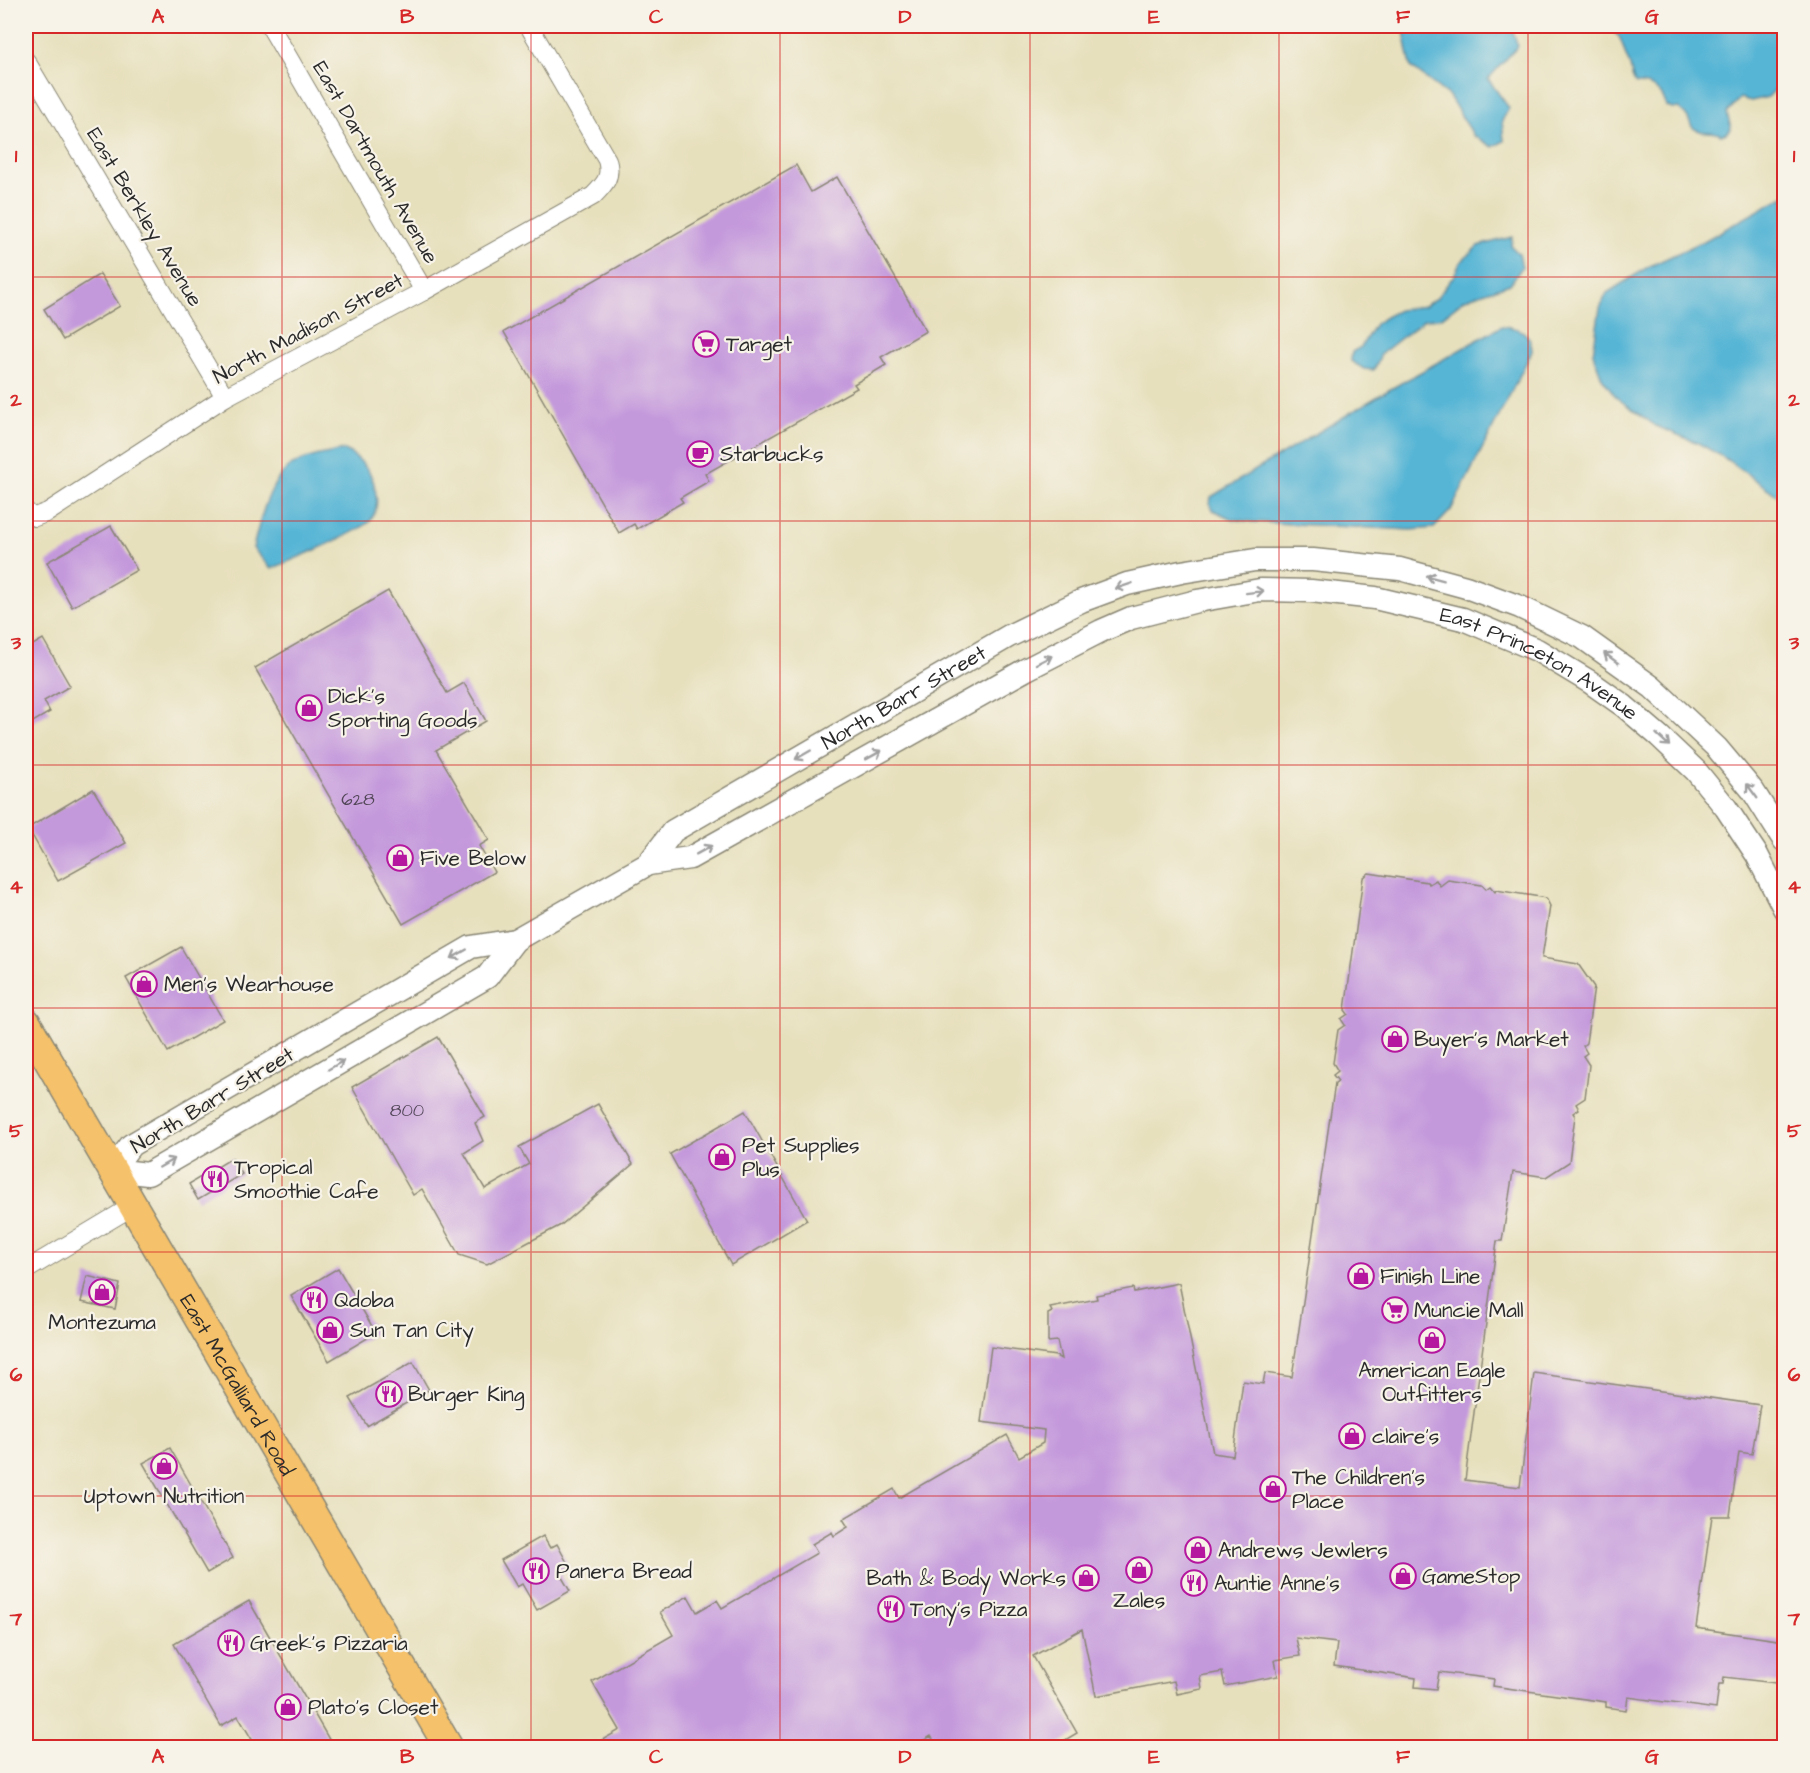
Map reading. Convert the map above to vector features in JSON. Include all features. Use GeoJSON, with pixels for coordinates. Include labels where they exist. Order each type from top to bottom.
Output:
{"type":"FeatureCollection","features":[{"type":"Feature","properties":{"kind":"main road","name":"East McGalliard Road"},"geometry":{"type":"LineString","coordinates":[[26,1022],[449,1748]]}},
{"type":"Feature","properties":{"kind":"street","name":"East Dartmouth Avenue"},"geometry":{"type":"LineString","coordinates":[[270,26],[424,291]]}},
{"type":"Feature","properties":{"kind":"street","name":"North Madison Street"},"geometry":{"type":"LineString","coordinates":[[27,512],[35,517],[48,512],[225,397],[424,291],[593,196],[606,183],[609,167],[607,159],[529,26]]}},
{"type":"Feature","properties":{"kind":"street","name":"East Berkley Avenue"},"geometry":{"type":"LineString","coordinates":[[26,61],[225,397]]}},
{"type":"Feature","properties":{"kind":"street","name":"East Princeton Avenue"},"geometry":{"type":"LineString","coordinates":[[1180,572],[1255,560],[1312,560],[1400,568],[1466,587],[1520,607],[1582,637],[1652,687],[1718,748],[1753,791],[1785,840]]}},
{"type":"Feature","properties":{"kind":"street","name":"North Barr Street"},"geometry":{"type":"LineString","coordinates":[[648,864],[673,831],[1009,636],[1081,601],[1127,584],[1180,572]]}},
{"type":"Feature","properties":{"kind":"street","name":"East Princeton Avenue"},"geometry":{"type":"LineString","coordinates":[[1197,601],[1260,590],[1311,591],[1375,598],[1463,619],[1537,650],[1624,706],[1696,771],[1757,855],[1785,908]]}},
{"type":"Feature","properties":{"kind":"street","name":"North Barr Street"},"geometry":{"type":"LineString","coordinates":[[112,1170],[131,1145],[471,947],[515,940],[648,864],[690,858],[1025,670],[1101,631],[1145,614],[1197,601]]}},
{"type":"Feature","properties":{"kind":"street","name":"North Barr Street"},"geometry":{"type":"LineString","coordinates":[[112,1170],[148,1174],[487,977],[515,940]]}},
{"type":"Feature","properties":{"kind":"street"},"geometry":{"type":"LineString","coordinates":[[26,1270],[133,1206]]}},
{"type":"Feature","properties":{"kind":"water"},"geometry":{"type":"Polygon","coordinates":[[[1403,26],[1511,26],[1518,46],[1488,79],[1509,108],[1502,121],[1504,141],[1493,147],[1474,136],[1449,96],[1411,67],[1403,26]]]}},
{"type":"Feature","properties":{"kind":"water"},"geometry":{"type":"Polygon","coordinates":[[[1603,26],[1784,26],[1784,80],[1768,97],[1751,101],[1740,98],[1727,113],[1731,129],[1726,133],[1721,135],[1700,131],[1694,129],[1679,108],[1672,109],[1666,106],[1665,100],[1656,89],[1636,84],[1632,78],[1630,63],[1620,38],[1603,26]]]}},
{"type":"Feature","properties":{"kind":"water"},"geometry":{"type":"Polygon","coordinates":[[[1784,196],[1784,500],[1723,457],[1698,443],[1656,426],[1617,398],[1602,378],[1593,353],[1600,308],[1607,293],[1648,267],[1704,241],[1784,196]]]}},
{"type":"Feature","properties":{"kind":"water"},"geometry":{"type":"Polygon","coordinates":[[[1512,237],[1511,246],[1519,254],[1522,267],[1510,284],[1465,299],[1442,317],[1424,320],[1381,354],[1374,370],[1364,369],[1351,361],[1352,352],[1361,347],[1375,324],[1399,310],[1424,306],[1436,299],[1461,262],[1478,246],[1512,237]]]}},
{"type":"Feature","properties":{"kind":"water"},"geometry":{"type":"Polygon","coordinates":[[[1502,326],[1514,328],[1527,335],[1532,351],[1451,510],[1434,528],[1411,530],[1254,522],[1232,519],[1213,510],[1210,504],[1211,497],[1380,395],[1502,326]]]}},
{"type":"Feature","properties":{"kind":"water"},"geometry":{"type":"Polygon","coordinates":[[[345,450],[363,464],[370,473],[377,502],[371,520],[340,539],[271,569],[253,548],[265,505],[275,484],[281,475],[294,464],[316,456],[345,450]]]}},
{"type":"Feature","properties":{"kind":"building","name":"Target"},"geometry":{"type":"Polygon","coordinates":[[[796,165],[811,192],[837,177],[926,331],[881,357],[886,365],[854,384],[857,388],[705,474],[709,481],[680,498],[683,502],[637,529],[634,524],[619,533],[504,332],[796,165]]]}},
{"type":"Feature","properties":{"kind":"building"},"geometry":{"type":"Polygon","coordinates":[[[100,274],[120,306],[63,340],[44,309],[100,274]]]}},
{"type":"Feature","properties":{"kind":"building"},"geometry":{"type":"Polygon","coordinates":[[[111,526],[137,570],[72,607],[47,562],[111,526]]]}},
{"type":"Feature","properties":{"kind":"building"},"geometry":{"type":"Polygon","coordinates":[[[388,591],[447,693],[464,683],[486,721],[436,750],[489,840],[479,846],[494,872],[403,924],[255,668],[388,591]]]}},
{"type":"Feature","properties":{"kind":"building"},"geometry":{"type":"Polygon","coordinates":[[[43,639],[70,686],[44,701],[50,712],[26,726],[26,649],[43,639]]]}},
{"type":"Feature","properties":{"kind":"building"},"geometry":{"type":"Polygon","coordinates":[[[93,789],[126,843],[58,881],[28,828],[93,789]]]}},
{"type":"Feature","properties":{"kind":"building","name":"Muncie Mall"},"geometry":{"type":"Polygon","coordinates":[[[1369,873],[1429,884],[1436,880],[1440,886],[1448,880],[1482,885],[1486,889],[1490,886],[1495,892],[1496,890],[1546,898],[1550,906],[1542,958],[1578,964],[1594,987],[1586,1043],[1583,1046],[1587,1053],[1583,1056],[1589,1065],[1585,1098],[1576,1104],[1579,1109],[1573,1113],[1575,1116],[1569,1162],[1546,1177],[1513,1172],[1502,1241],[1497,1241],[1465,1480],[1520,1487],[1534,1373],[1760,1405],[1752,1454],[1739,1452],[1730,1516],[1712,1516],[1696,1628],[1784,1641],[1784,1684],[1724,1677],[1723,1684],[1719,1684],[1716,1709],[1628,1697],[1626,1710],[1606,1707],[1606,1702],[1493,1686],[1494,1679],[1439,1672],[1436,1689],[1415,1687],[1416,1678],[1334,1666],[1337,1643],[1296,1638],[1300,1656],[1275,1660],[1278,1676],[1225,1686],[1222,1672],[1200,1676],[1202,1689],[1177,1694],[1174,1681],[1096,1696],[1082,1629],[1033,1656],[1077,1733],[1052,1748],[956,1748],[954,1743],[945,1748],[938,1748],[931,1736],[911,1748],[606,1748],[602,1740],[620,1730],[592,1682],[673,1635],[660,1612],[688,1596],[697,1612],[717,1600],[722,1608],[817,1553],[812,1544],[832,1532],[834,1536],[848,1527],[843,1519],[894,1489],[899,1498],[1007,1435],[1019,1457],[1043,1443],[1044,1430],[981,1422],[991,1347],[1056,1356],[1061,1359],[1057,1341],[1048,1342],[1048,1314],[1052,1312],[1050,1308],[1097,1299],[1096,1295],[1133,1288],[1134,1292],[1179,1283],[1213,1453],[1233,1456],[1243,1381],[1263,1384],[1265,1373],[1292,1377],[1335,1083],[1338,1081],[1333,1075],[1338,1071],[1333,1063],[1338,1030],[1345,1025],[1341,1019],[1348,1014],[1345,1010],[1363,878],[1369,873]]]}},
{"type":"Feature","properties":{"kind":"building"},"geometry":{"type":"Polygon","coordinates":[[[181,947],[223,1020],[168,1052],[126,978],[181,947]]]}},
{"type":"Feature","properties":{"kind":"building"},"geometry":{"type":"Polygon","coordinates":[[[438,1037],[485,1117],[475,1123],[483,1141],[464,1153],[485,1189],[529,1164],[519,1147],[598,1104],[633,1164],[561,1225],[487,1264],[459,1255],[422,1189],[413,1195],[352,1087],[438,1037]]]}},
{"type":"Feature","properties":{"kind":"building"},"geometry":{"type":"Polygon","coordinates":[[[745,1111],[807,1220],[731,1265],[670,1154],[745,1111]]]}},
{"type":"Feature","properties":{"kind":"building","name":"Tropical Smoothie Cafe"},"geometry":{"type":"Polygon","coordinates":[[[232,1158],[242,1174],[198,1200],[189,1184],[232,1158]]]}},
{"type":"Feature","properties":{"kind":"building"},"geometry":{"type":"Polygon","coordinates":[[[338,1268],[376,1333],[329,1361],[291,1296],[338,1268]]]}},
{"type":"Feature","properties":{"kind":"building"},"geometry":{"type":"Polygon","coordinates":[[[87,1276],[120,1284],[115,1309],[81,1302],[87,1276]]]}},
{"type":"Feature","properties":{"kind":"building","name":"Burger King"},"geometry":{"type":"Polygon","coordinates":[[[413,1362],[429,1390],[367,1426],[350,1398],[413,1362]]]}},
{"type":"Feature","properties":{"kind":"building"},"geometry":{"type":"Polygon","coordinates":[[[170,1448],[233,1558],[207,1573],[143,1463],[170,1448]]]}},
{"type":"Feature","properties":{"kind":"building","name":"Panera Bread"},"geometry":{"type":"Polygon","coordinates":[[[543,1536],[550,1548],[557,1544],[570,1568],[560,1574],[570,1591],[537,1610],[522,1584],[517,1587],[501,1560],[543,1536]]]}},
{"type":"Feature","properties":{"kind":"building"},"geometry":{"type":"Polygon","coordinates":[[[249,1601],[334,1748],[257,1748],[238,1716],[221,1726],[174,1644],[249,1601]]]}},
{"type":"Feature","properties":{"kind":"place","name":"Target"},"geometry":{"type":"Point","coordinates":[706,344]}},
{"type":"Feature","properties":{"kind":"place","name":"Starbucks"},"geometry":{"type":"Point","coordinates":[700,454]}},
{"type":"Feature","properties":{"kind":"place","name":"Dick's Sporting Goods"},"geometry":{"type":"Point","coordinates":[309,708]}},
{"type":"Feature","properties":{"kind":"place","name":"Five Below"},"geometry":{"type":"Point","coordinates":[400,858]}},
{"type":"Feature","properties":{"kind":"place","name":"Men's Wearhouse"},"geometry":{"type":"Point","coordinates":[144,984]}},
{"type":"Feature","properties":{"kind":"place","name":"Buyer's Market"},"geometry":{"type":"Point","coordinates":[1395,1039]}},
{"type":"Feature","properties":{"kind":"place","name":"Pet Supplies Plus"},"geometry":{"type":"Point","coordinates":[722,1157]}},
{"type":"Feature","properties":{"kind":"place","name":"Tropical Smoothie Cafe"},"geometry":{"type":"Point","coordinates":[215,1179]}},
{"type":"Feature","properties":{"kind":"place","name":"Finish Line"},"geometry":{"type":"Point","coordinates":[1361,1276]}},
{"type":"Feature","properties":{"kind":"place","name":"Montezuma"},"geometry":{"type":"Point","coordinates":[102,1292]}},
{"type":"Feature","properties":{"kind":"place","name":"Qdoba"},"geometry":{"type":"Point","coordinates":[314,1300]}},
{"type":"Feature","properties":{"kind":"place","name":"Muncie Mall"},"geometry":{"type":"Point","coordinates":[1395,1310]}},
{"type":"Feature","properties":{"kind":"place","name":"Sun Tan City"},"geometry":{"type":"Point","coordinates":[330,1330]}},
{"type":"Feature","properties":{"kind":"place","name":"American Eagle Outfitters"},"geometry":{"type":"Point","coordinates":[1432,1340]}},
{"type":"Feature","properties":{"kind":"place","name":"Burger King"},"geometry":{"type":"Point","coordinates":[389,1394]}},
{"type":"Feature","properties":{"kind":"place","name":"claire's"},"geometry":{"type":"Point","coordinates":[1352,1436]}},
{"type":"Feature","properties":{"kind":"place","name":"Uptown Nutrition"},"geometry":{"type":"Point","coordinates":[164,1466]}},
{"type":"Feature","properties":{"kind":"place","name":"The Children's Place"},"geometry":{"type":"Point","coordinates":[1273,1489]}},
{"type":"Feature","properties":{"kind":"place","name":"Andrews Jewlers"},"geometry":{"type":"Point","coordinates":[1198,1550]}},
{"type":"Feature","properties":{"kind":"place","name":"Zales"},"geometry":{"type":"Point","coordinates":[1139,1570]}},
{"type":"Feature","properties":{"kind":"place","name":"Panera Bread"},"geometry":{"type":"Point","coordinates":[536,1571]}},
{"type":"Feature","properties":{"kind":"place","name":"GameStop"},"geometry":{"type":"Point","coordinates":[1403,1576]}},
{"type":"Feature","properties":{"kind":"place","name":"Bath & Body Works"},"geometry":{"type":"Point","coordinates":[1086,1578]}},
{"type":"Feature","properties":{"kind":"place","name":"Auntie Anne's"},"geometry":{"type":"Point","coordinates":[1194,1583]}},
{"type":"Feature","properties":{"kind":"place","name":"Tony's Pizza"},"geometry":{"type":"Point","coordinates":[891,1609]}},
{"type":"Feature","properties":{"kind":"place","name":"Greek's Pizzaria"},"geometry":{"type":"Point","coordinates":[231,1643]}},
{"type":"Feature","properties":{"kind":"place","name":"Plato's Closet"},"geometry":{"type":"Point","coordinates":[288,1707]}}]}
